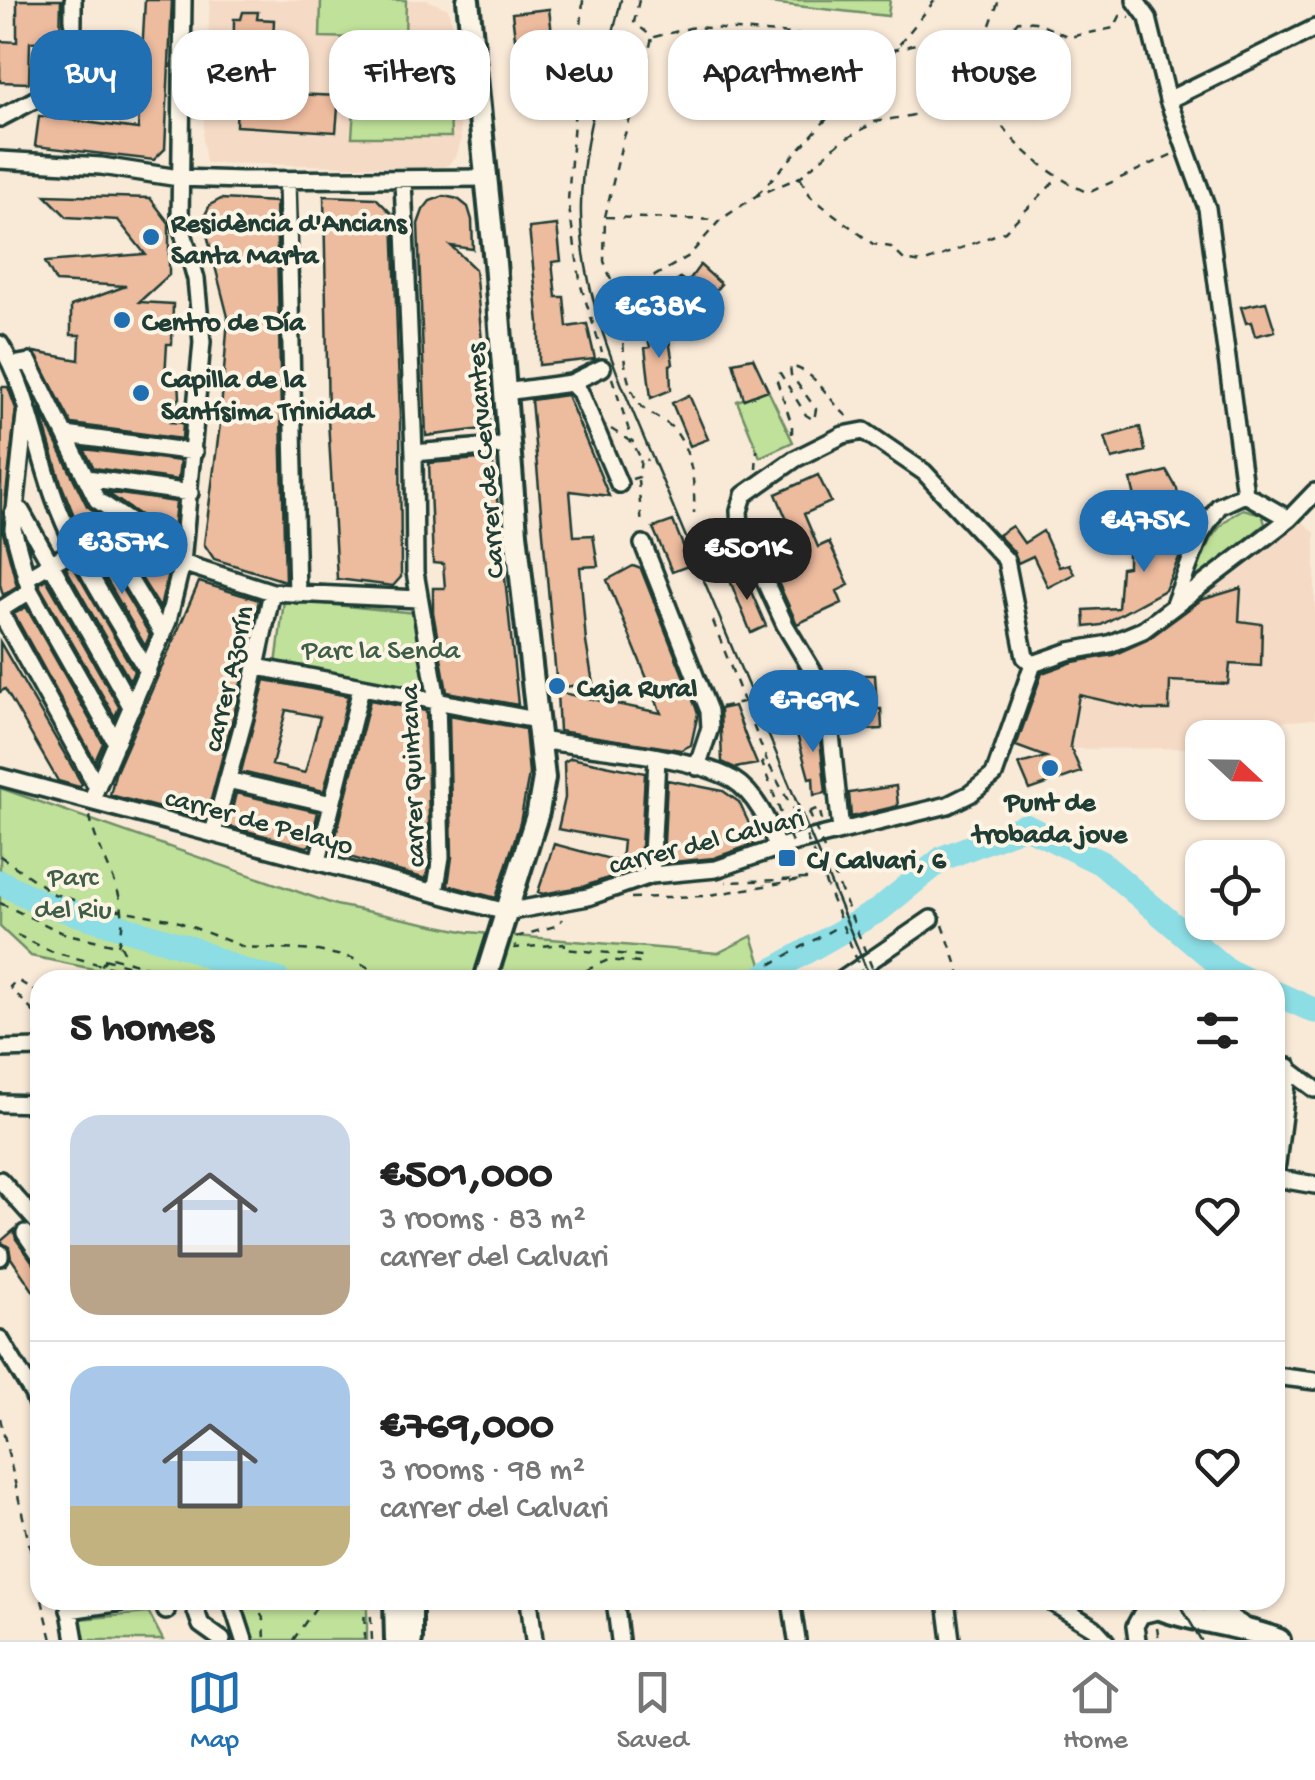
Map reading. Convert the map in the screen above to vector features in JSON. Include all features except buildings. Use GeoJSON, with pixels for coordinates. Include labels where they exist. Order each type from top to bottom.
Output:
{"type":"FeatureCollection","features":[{"type":"Feature","properties":{"kind":"main road","name":"Carrer de Cervantes"},"geometry":{"type":"LineString","coordinates":[[468,0],[543,767],[543,789],[488,970]]}},
{"type":"Feature","properties":{"kind":"main road"},"geometry":{"type":"LineString","coordinates":[[395,1610],[396,1640]]}},
{"type":"Feature","properties":{"kind":"main road"},"geometry":{"type":"LineString","coordinates":[[411,1610],[411,1640]]}},
{"type":"Feature","properties":{"kind":"main road"},"geometry":{"type":"LineString","coordinates":[[1150,1610],[1159,1619],[1252,1630],[1279,1640]]}},
{"type":"Feature","properties":{"kind":"street"},"geometry":{"type":"LineString","coordinates":[[0,118],[57,88],[66,78],[73,44],[73,0]]}},
{"type":"Feature","properties":{"kind":"street"},"geometry":{"type":"LineString","coordinates":[[92,798],[173,608],[190,493],[202,342],[196,278],[180,222],[183,0]]}},
{"type":"Feature","properties":{"kind":"street"},"geometry":{"type":"LineString","coordinates":[[1135,0],[1148,18],[1168,100],[1207,208],[1245,494]]}},
{"type":"Feature","properties":{"kind":"street"},"geometry":{"type":"LineString","coordinates":[[1168,100],[1315,28]]}},
{"type":"Feature","properties":{"kind":"street"},"geometry":{"type":"LineString","coordinates":[[0,160],[101,166],[178,178],[486,178]]}},
{"type":"Feature","properties":{"kind":"street"},"geometry":{"type":"LineString","coordinates":[[288,180],[297,594]]}},
{"type":"Feature","properties":{"kind":"street","name":"carrer Quintana"},"geometry":{"type":"LineString","coordinates":[[403,180],[415,572],[437,700],[441,857],[435,893]]}},
{"type":"Feature","properties":{"kind":"street"},"geometry":{"type":"LineString","coordinates":[[0,344],[14,365],[58,507],[75,547],[148,672]]}},
{"type":"Feature","properties":{"kind":"street"},"geometry":{"type":"LineString","coordinates":[[14,365],[29,362],[97,500],[152,536],[182,562],[272,592],[418,599]]}},
{"type":"Feature","properties":{"kind":"street"},"geometry":{"type":"LineString","coordinates":[[505,392],[572,383],[604,364]]}},
{"type":"Feature","properties":{"kind":"street"},"geometry":{"type":"LineString","coordinates":[[572,383],[580,392],[619,484]]}},
{"type":"Feature","properties":{"kind":"street"},"geometry":{"type":"LineString","coordinates":[[26,409],[13,529],[28,584],[115,740]]}},
{"type":"Feature","properties":{"kind":"street"},"geometry":{"type":"LineString","coordinates":[[864,431],[924,472],[1006,560],[1025,658],[1033,664]]}},
{"type":"Feature","properties":{"kind":"street","name":"carrer del Calvari"},"geometry":{"type":"LineString","coordinates":[[506,912],[588,897],[651,875],[716,869],[833,833],[827,695],[784,624],[740,527],[739,511],[744,495],[795,459],[843,435],[864,431]]}},
{"type":"Feature","properties":{"kind":"street"},"geometry":{"type":"LineString","coordinates":[[66,435],[194,452]]}},
{"type":"Feature","properties":{"kind":"street"},"geometry":{"type":"LineString","coordinates":[[414,452],[509,445]]}},
{"type":"Feature","properties":{"kind":"street"},"geometry":{"type":"LineString","coordinates":[[87,478],[190,493]]}},
{"type":"Feature","properties":{"kind":"street"},"geometry":{"type":"LineString","coordinates":[[1033,664],[1070,651],[1108,644],[1143,630],[1290,519],[1315,492]]}},
{"type":"Feature","properties":{"kind":"street"},"geometry":{"type":"LineString","coordinates":[[1245,494],[1290,519]]}},
{"type":"Feature","properties":{"kind":"street"},"geometry":{"type":"LineString","coordinates":[[1173,608],[1201,534],[1218,506],[1245,494]]}},
{"type":"Feature","properties":{"kind":"street"},"geometry":{"type":"LineString","coordinates":[[28,523],[58,507]]}},
{"type":"Feature","properties":{"kind":"street"},"geometry":{"type":"LineString","coordinates":[[13,513],[22,511],[132,708]]}},
{"type":"Feature","properties":{"kind":"street"},"geometry":{"type":"LineString","coordinates":[[92,798],[0,611],[49,564],[102,534],[163,635]]}},
{"type":"Feature","properties":{"kind":"street"},"geometry":{"type":"LineString","coordinates":[[643,544],[709,710],[710,728],[698,767]]}},
{"type":"Feature","properties":{"kind":"street","name":"carrer Azorín"},"geometry":{"type":"LineString","coordinates":[[213,833],[257,668],[272,592]]}},
{"type":"Feature","properties":{"kind":"street"},"geometry":{"type":"LineString","coordinates":[[833,833],[948,805],[994,775],[1033,664]]}},
{"type":"Feature","properties":{"kind":"street"},"geometry":{"type":"LineString","coordinates":[[257,668],[437,700],[537,730],[698,767],[732,780],[751,796],[774,836],[785,847]]}},
{"type":"Feature","properties":{"kind":"street"},"geometry":{"type":"LineString","coordinates":[[318,861],[360,688]]}},
{"type":"Feature","properties":{"kind":"street"},"geometry":{"type":"LineString","coordinates":[[651,875],[657,758]]}},
{"type":"Feature","properties":{"kind":"street","name":"carrer de Pelayo"},"geometry":{"type":"LineString","coordinates":[[0,777],[92,798],[506,912]]}},
{"type":"Feature","properties":{"kind":"street"},"geometry":{"type":"LineString","coordinates":[[228,780],[332,804]]}},
{"type":"Feature","properties":{"kind":"street"},"geometry":{"type":"LineString","coordinates":[[857,970],[931,919]]}},
{"type":"Feature","properties":{"kind":"street"},"geometry":{"type":"LineString","coordinates":[[0,1049],[30,1048]]}},
{"type":"Feature","properties":{"kind":"street"},"geometry":{"type":"LineString","coordinates":[[1285,1065],[1315,1089]]}},
{"type":"Feature","properties":{"kind":"street"},"geometry":{"type":"LineString","coordinates":[[0,1103],[30,1104]]}},
{"type":"Feature","properties":{"kind":"street"},"geometry":{"type":"LineString","coordinates":[[0,1180],[30,1225]]}},
{"type":"Feature","properties":{"kind":"street"},"geometry":{"type":"LineString","coordinates":[[1285,1180],[1315,1185]]}},
{"type":"Feature","properties":{"kind":"street"},"geometry":{"type":"LineString","coordinates":[[0,1339],[30,1389]]}},
{"type":"Feature","properties":{"kind":"street"},"geometry":{"type":"LineString","coordinates":[[1285,1377],[1315,1381]]}},
{"type":"Feature","properties":{"kind":"street"},"geometry":{"type":"LineString","coordinates":[[69,1610],[75,1640]]}},
{"type":"Feature","properties":{"kind":"street"},"geometry":{"type":"LineString","coordinates":[[196,1610],[201,1625],[222,1640]]}},
{"type":"Feature","properties":{"kind":"street"},"geometry":{"type":"LineString","coordinates":[[234,1610],[244,1640]]}},
{"type":"Feature","properties":{"kind":"street"},"geometry":{"type":"LineString","coordinates":[[530,1610],[534,1640]]}},
{"type":"Feature","properties":{"kind":"street"},"geometry":{"type":"LineString","coordinates":[[616,1610],[620,1640]]}},
{"type":"Feature","properties":{"kind":"street"},"geometry":{"type":"LineString","coordinates":[[792,1610],[797,1640]]}},
{"type":"Feature","properties":{"kind":"street"},"geometry":{"type":"LineString","coordinates":[[948,1610],[952,1640]]}},
{"type":"Feature","properties":{"kind":"street"},"geometry":{"type":"LineString","coordinates":[[1065,1610],[1101,1632],[1105,1640]]}},
{"type":"Feature","properties":{"kind":"street"},"geometry":{"type":"LineString","coordinates":[[1223,1610],[1252,1630]]}},
{"type":"Feature","properties":{"kind":"street"},"geometry":{"type":"LineString","coordinates":[[1137,1640],[1135,1626],[1142,1616],[1159,1619]]}},
{"type":"Feature","properties":{"kind":"path"},"geometry":{"type":"LineString","coordinates":[[583,0],[568,201],[581,286],[604,364],[641,458]]}},
{"type":"Feature","properties":{"kind":"path"},"geometry":{"type":"LineString","coordinates":[[639,0],[634,22],[652,37]]}},
{"type":"Feature","properties":{"kind":"path"},"geometry":{"type":"LineString","coordinates":[[896,46],[935,0]]}},
{"type":"Feature","properties":{"kind":"path"},"geometry":{"type":"LineString","coordinates":[[987,30],[999,0]]}},
{"type":"Feature","properties":{"kind":"path"},"geometry":{"type":"LineString","coordinates":[[1071,37],[1114,28],[1120,16],[1148,18]]}},
{"type":"Feature","properties":{"kind":"path"},"geometry":{"type":"LineString","coordinates":[[1011,30],[1018,21],[1035,22],[1052,30]]}},
{"type":"Feature","properties":{"kind":"path"},"geometry":{"type":"LineString","coordinates":[[681,30],[736,30]]}},
{"type":"Feature","properties":{"kind":"path"},"geometry":{"type":"LineString","coordinates":[[652,37],[668,33]]}},
{"type":"Feature","properties":{"kind":"path"},"geometry":{"type":"LineString","coordinates":[[652,37],[605,217],[604,261],[622,295],[626,368],[639,404],[676,432],[695,482],[694,513]]}},
{"type":"Feature","properties":{"kind":"path"},"geometry":{"type":"LineString","coordinates":[[622,295],[689,256],[720,220],[756,196],[800,177],[839,143],[875,122],[916,112]]}},
{"type":"Feature","properties":{"kind":"path"},"geometry":{"type":"LineString","coordinates":[[756,196],[826,120]]}},
{"type":"Feature","properties":{"kind":"path"},"geometry":{"type":"LineString","coordinates":[[998,120],[1058,178],[1088,192],[1186,148]]}},
{"type":"Feature","properties":{"kind":"path"},"geometry":{"type":"LineString","coordinates":[[800,177],[811,197],[873,244],[891,247],[904,260],[923,263],[1005,231],[1058,178]]}},
{"type":"Feature","properties":{"kind":"path"},"geometry":{"type":"LineString","coordinates":[[605,217],[720,220]]}},
{"type":"Feature","properties":{"kind":"path"},"geometry":{"type":"LineString","coordinates":[[792,434],[776,378],[780,373],[814,420],[816,409],[791,375],[790,366],[800,368],[815,380],[839,410],[864,431]]}},
{"type":"Feature","properties":{"kind":"path"},"geometry":{"type":"LineString","coordinates":[[592,420],[634,443]]}},
{"type":"Feature","properties":{"kind":"path"},"geometry":{"type":"LineString","coordinates":[[639,477],[643,544]]}},
{"type":"Feature","properties":{"kind":"path"},"geometry":{"type":"LineString","coordinates":[[713,621],[767,761],[804,832],[861,970]]}},
{"type":"Feature","properties":{"kind":"path"},"geometry":{"type":"LineString","coordinates":[[709,710],[744,701]]}},
{"type":"Feature","properties":{"kind":"path"},"geometry":{"type":"LineString","coordinates":[[767,761],[762,763],[785,847]]}},
{"type":"Feature","properties":{"kind":"path"},"geometry":{"type":"LineString","coordinates":[[92,798],[93,833],[114,871],[124,909],[118,945]]}},
{"type":"Feature","properties":{"kind":"path"},"geometry":{"type":"LineString","coordinates":[[833,833],[819,808],[809,812],[873,970]]}},
{"type":"Feature","properties":{"kind":"path"},"geometry":{"type":"LineString","coordinates":[[0,856],[54,894],[174,920],[244,947],[318,951],[352,958],[373,970]]}},
{"type":"Feature","properties":{"kind":"path"},"geometry":{"type":"LineString","coordinates":[[622,898],[704,896],[806,879],[719,882]]}},
{"type":"Feature","properties":{"kind":"path"},"geometry":{"type":"LineString","coordinates":[[0,902],[64,934],[118,945],[130,961]]}},
{"type":"Feature","properties":{"kind":"path"},"geometry":{"type":"LineString","coordinates":[[566,908],[559,925],[516,936],[515,948],[565,944],[564,949],[642,956],[639,963],[608,960],[583,970]]}},
{"type":"Feature","properties":{"kind":"path"},"geometry":{"type":"LineString","coordinates":[[931,919],[940,914],[959,970]]}},
{"type":"Feature","properties":{"kind":"path"},"geometry":{"type":"LineString","coordinates":[[761,970],[839,926]]}},
{"type":"Feature","properties":{"kind":"path"},"geometry":{"type":"LineString","coordinates":[[17,935],[50,951],[116,970]]}},
{"type":"Feature","properties":{"kind":"path"},"geometry":{"type":"LineString","coordinates":[[100,966],[108,956],[159,970]]}},
{"type":"Feature","properties":{"kind":"path"},"geometry":{"type":"LineString","coordinates":[[104,960],[142,970]]}},
{"type":"Feature","properties":{"kind":"path"},"geometry":{"type":"LineString","coordinates":[[100,966],[102,970]]}},
{"type":"Feature","properties":{"kind":"path"},"geometry":{"type":"LineString","coordinates":[[30,988],[17,980],[10,987],[30,1009]]}},
{"type":"Feature","properties":{"kind":"path"},"geometry":{"type":"LineString","coordinates":[[0,1418],[30,1547]]}},
{"type":"Feature","properties":{"kind":"path"},"geometry":{"type":"LineString","coordinates":[[44,1610],[52,1640]]}},
{"type":"Feature","properties":{"kind":"path"},"geometry":{"type":"LineString","coordinates":[[258,1610],[264,1620],[264,1640]]}},
{"type":"Feature","properties":{"kind":"path"},"geometry":{"type":"LineString","coordinates":[[294,1640],[314,1610]]}},
{"type":"Feature","properties":{"kind":"path"},"geometry":{"type":"LineString","coordinates":[[364,1610],[365,1640]]}},
{"type":"Feature","properties":{"kind":"path"},"geometry":{"type":"LineString","coordinates":[[370,1610],[372,1640]]}},
{"type":"Feature","properties":{"kind":"path"},"geometry":{"type":"LineString","coordinates":[[1159,1619],[1159,1640]]}},
{"type":"Feature","properties":{"kind":"shaded area"},"geometry":{"type":"Polygon","coordinates":[[[210,0],[427,0],[448,9],[453,30],[329,30],[329,120],[459,120],[457,155],[445,168],[206,163],[204,120],[309,120],[309,30],[209,30],[210,0]]]}},
{"type":"Feature","properties":{"kind":"shaded area"},"geometry":{"type":"Polygon","coordinates":[[[1302,521],[1315,533],[1315,719],[1185,720],[1185,748],[1069,749],[1042,755],[1006,743],[1027,674],[1173,608],[1243,568],[1302,521]]]}},
{"type":"Feature","properties":{"kind":"green space"},"geometry":{"type":"Polygon","coordinates":[[[321,0],[406,0],[405,30],[329,30],[329,37],[320,37],[321,0]]]}},
{"type":"Feature","properties":{"kind":"green space"},"geometry":{"type":"Polygon","coordinates":[[[743,0],[890,0],[888,16],[743,0]]]}},
{"type":"Feature","properties":{"kind":"green space"},"geometry":{"type":"Polygon","coordinates":[[[353,120],[450,120],[451,137],[352,137],[353,120]]]}},
{"type":"Feature","properties":{"kind":"green space"},"geometry":{"type":"Polygon","coordinates":[[[768,390],[793,442],[760,457],[737,401],[768,390]]]}},
{"type":"Feature","properties":{"kind":"green space"},"geometry":{"type":"Polygon","coordinates":[[[1243,509],[1262,514],[1265,524],[1193,582],[1190,579],[1211,539],[1224,522],[1243,509]]]}},
{"type":"Feature","properties":{"kind":"green space","name":"Parc la Senda"},"geometry":{"type":"Polygon","coordinates":[[[284,600],[416,613],[425,684],[413,691],[276,665],[284,600]]]}},
{"type":"Feature","properties":{"kind":"green space","name":"Parc del Riu"},"geometry":{"type":"Polygon","coordinates":[[[0,788],[336,905],[468,932],[718,953],[752,936],[763,970],[98,970],[31,956],[0,927],[0,788]]]}},
{"type":"Feature","properties":{"kind":"green space"},"geometry":{"type":"Polygon","coordinates":[[[241,1610],[367,1610],[367,1640],[249,1640],[241,1610]]]}},
{"type":"Feature","properties":{"kind":"green space"},"geometry":{"type":"Polygon","coordinates":[[[149,1613],[163,1640],[84,1640],[79,1619],[149,1613]]]}},
{"type":"Feature","properties":{"kind":"waterway"},"geometry":{"type":"LineString","coordinates":[[774,970],[879,910],[943,858],[1025,826],[1101,863],[1226,970]]}},
{"type":"Feature","properties":{"kind":"waterway"},"geometry":{"type":"LineString","coordinates":[[0,882],[42,903],[187,947],[240,970]]}},
{"type":"Feature","properties":{"kind":"waterway"},"geometry":{"type":"LineString","coordinates":[[1285,998],[1315,1011]]}},
{"type":"Feature","properties":{"kind":"tram line"},"geometry":{"type":"LineString","coordinates":[[621,0],[594,107],[581,189],[584,253],[591,290],[627,399],[867,970]]}},
{"type":"Feature","properties":{"kind":"tram line"},"geometry":{"type":"LineString","coordinates":[[1183,1610],[1201,1640]]}},
{"type":"Feature","properties":{"kind":"place","name":"Residència d'Ancians Santa Marta"},"geometry":{"type":"Point","coordinates":[151,237]}},
{"type":"Feature","properties":{"kind":"place","name":"Centro de Día"},"geometry":{"type":"Point","coordinates":[122,320]}},
{"type":"Feature","properties":{"kind":"place","name":"Capilla de la Santísima Trinidad"},"geometry":{"type":"Point","coordinates":[141,393]}},
{"type":"Feature","properties":{"kind":"place","name":"Caja Rural"},"geometry":{"type":"Point","coordinates":[557,686]}},
{"type":"Feature","properties":{"kind":"place","name":"Punt de trobada jove"},"geometry":{"type":"Point","coordinates":[1050,768]}},
{"type":"Feature","properties":{"kind":"place","name":"C/ Calvari, 6"},"geometry":{"type":"Point","coordinates":[787,858]}}]}
